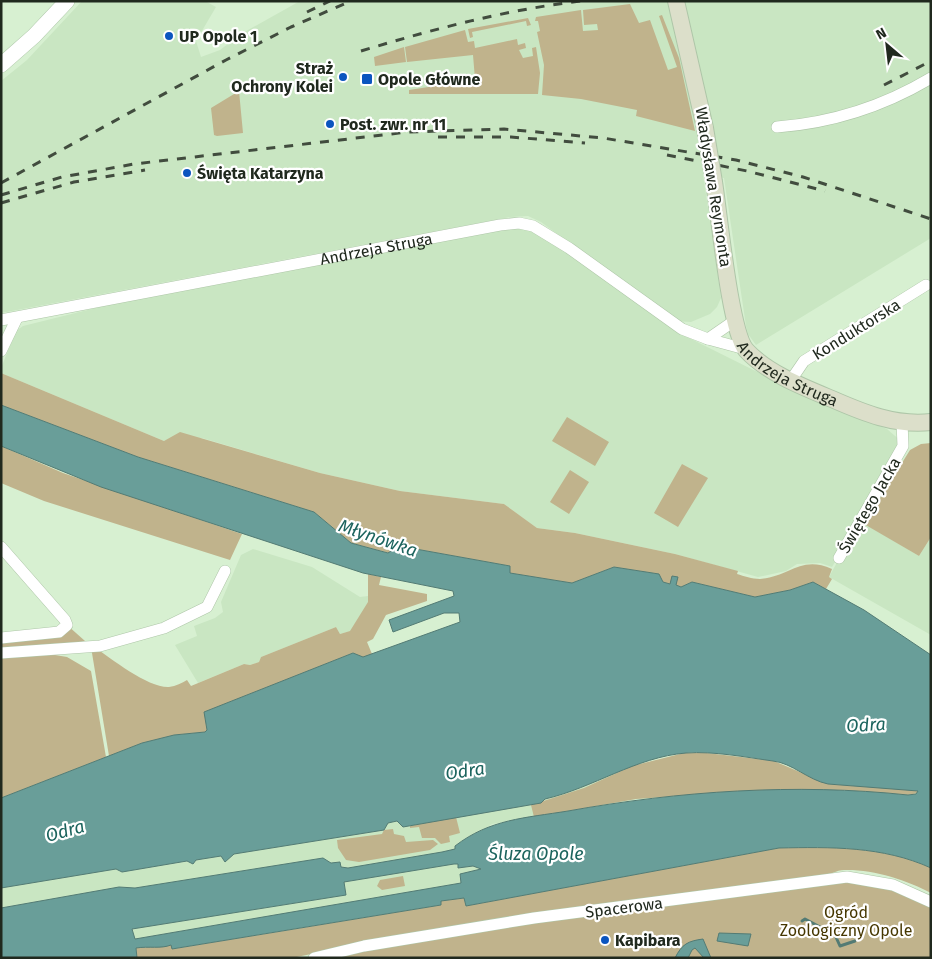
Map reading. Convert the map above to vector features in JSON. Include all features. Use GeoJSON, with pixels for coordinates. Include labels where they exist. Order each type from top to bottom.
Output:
{"type":"FeatureCollection","features":[{"type":"Feature","properties":{"kind":"main road","name":"Władysława Reymonta"},"geometry":{"type":"LineString","coordinates":[[671,2],[695,78],[714,182],[734,321],[745,349]]}},
{"type":"Feature","properties":{"kind":"main road","name":"Andrzeja Struga"},"geometry":{"type":"LineString","coordinates":[[745,349],[762,364],[791,380],[865,413],[929,426]]}},
{"type":"Feature","properties":{"kind":"street"},"geometry":{"type":"LineString","coordinates":[[1,65],[34,36],[67,1]]}},
{"type":"Feature","properties":{"kind":"street"},"geometry":{"type":"LineString","coordinates":[[776,127],[820,122],[878,105],[931,78]]}},
{"type":"Feature","properties":{"kind":"street","name":"Andrzeja Struga"},"geometry":{"type":"LineString","coordinates":[[1,320],[518,223],[533,226],[569,248],[682,329],[708,339],[745,349]]}},
{"type":"Feature","properties":{"kind":"street","name":"Konduktorska"},"geometry":{"type":"LineString","coordinates":[[791,380],[804,362],[926,285]]}},
{"type":"Feature","properties":{"kind":"street"},"geometry":{"type":"LineString","coordinates":[[1,351],[17,318]]}},
{"type":"Feature","properties":{"kind":"street","name":"Andrzeja Struga"},"geometry":{"type":"LineString","coordinates":[[708,339],[734,321]]}},
{"type":"Feature","properties":{"kind":"street","name":"Świętego Jacka"},"geometry":{"type":"LineString","coordinates":[[838,558],[904,446],[902,422]]}},
{"type":"Feature","properties":{"kind":"street"},"geometry":{"type":"LineString","coordinates":[[1,547],[65,620],[67,625],[59,632],[1,638]]}},
{"type":"Feature","properties":{"kind":"street"},"geometry":{"type":"LineString","coordinates":[[1,653],[100,646],[164,628],[208,607],[225,571]]}},
{"type":"Feature","properties":{"kind":"street","name":"Spacerowa"},"geometry":{"type":"LineString","coordinates":[[314,958],[373,944],[534,918],[847,877],[893,885],[931,902]]}},
{"type":"Feature","properties":{"kind":"shaded area"},"geometry":{"type":"Polygon","coordinates":[[[82,1],[205,1],[216,7],[196,41],[201,57],[220,50],[241,34],[300,1],[931,1],[931,238],[756,345],[748,334],[746,326],[724,178],[703,174],[721,298],[717,307],[710,314],[691,322],[675,321],[541,222],[528,216],[510,217],[1,313],[1,81],[27,60],[82,1]]]}},
{"type":"Feature","properties":{"kind":"shaded area"},"geometry":{"type":"Polygon","coordinates":[[[517,226],[529,227],[565,248],[675,331],[820,403],[887,429],[902,442],[890,468],[832,567],[820,563],[797,564],[786,571],[758,577],[675,554],[575,533],[537,528],[504,504],[400,491],[320,473],[202,438],[164,441],[1,373],[1,368],[16,331],[23,326],[124,301],[517,226]]]}},
{"type":"Feature","properties":{"kind":"shaded area"},"geometry":{"type":"Polygon","coordinates":[[[860,521],[919,556],[931,537],[931,635],[829,577],[860,521]]]}},
{"type":"Feature","properties":{"kind":"shaded area"},"geometry":{"type":"Polygon","coordinates":[[[253,549],[312,567],[360,597],[368,596],[369,602],[351,631],[340,634],[336,627],[261,657],[259,662],[250,665],[244,664],[198,683],[175,645],[197,636],[194,626],[215,618],[223,612],[221,602],[241,555],[253,549]]]}},
{"type":"Feature","properties":{"kind":"shaded area"},"geometry":{"type":"Polygon","coordinates":[[[615,773],[841,790],[636,799],[492,824],[456,849],[349,868],[341,867],[323,858],[135,888],[119,887],[1,908],[1,888],[116,869],[122,872],[222,856],[225,862],[234,854],[384,830],[388,823],[398,821],[404,827],[541,803],[545,799],[615,773]]]}},
{"type":"Feature","properties":{"kind":"shaded area"},"geometry":{"type":"Polygon","coordinates":[[[458,864],[459,868],[473,866],[481,869],[460,874],[461,883],[134,939],[132,929],[346,895],[344,882],[458,864]]]}},
{"type":"Feature","properties":{"kind":"green space"},"geometry":{"type":"Polygon","coordinates":[[[630,4],[639,23],[650,20],[668,70],[677,67],[659,16],[662,15],[679,58],[695,131],[636,116],[637,110],[581,99],[542,95],[544,65],[537,32],[540,31],[538,21],[535,21],[536,17],[581,10],[583,31],[598,30],[597,24],[584,25],[583,10],[630,4]]]}},
{"type":"Feature","properties":{"kind":"green space"},"geometry":{"type":"Polygon","coordinates":[[[528,18],[531,25],[527,26],[526,21],[472,32],[473,37],[470,38],[468,29],[528,18]]]}},
{"type":"Feature","properties":{"kind":"green space"},"geometry":{"type":"Polygon","coordinates":[[[465,30],[468,42],[474,41],[475,48],[517,39],[518,45],[525,43],[526,48],[519,50],[523,58],[533,56],[532,48],[536,47],[540,73],[538,94],[409,94],[409,90],[435,86],[435,84],[475,79],[473,55],[407,62],[405,47],[465,30]]]}},
{"type":"Feature","properties":{"kind":"green space"},"geometry":{"type":"Polygon","coordinates":[[[404,47],[406,62],[375,66],[374,57],[404,47]]]}},
{"type":"Feature","properties":{"kind":"green space"},"geometry":{"type":"Polygon","coordinates":[[[239,91],[243,133],[214,135],[211,108],[239,91]]]}},
{"type":"Feature","properties":{"kind":"green space"},"geometry":{"type":"Polygon","coordinates":[[[1,373],[164,441],[180,432],[320,473],[400,491],[504,504],[537,528],[575,533],[675,554],[738,571],[737,574],[751,578],[760,579],[779,575],[803,565],[811,564],[832,569],[829,577],[832,579],[826,589],[813,582],[790,590],[755,597],[692,582],[681,587],[675,585],[677,577],[670,584],[663,582],[658,574],[614,567],[572,583],[509,573],[510,566],[399,546],[389,553],[351,543],[314,512],[138,457],[1,405],[1,373]]]}},
{"type":"Feature","properties":{"kind":"green space"},"geometry":{"type":"Polygon","coordinates":[[[567,417],[609,442],[595,466],[552,441],[567,417]]]}},
{"type":"Feature","properties":{"kind":"green space"},"geometry":{"type":"Polygon","coordinates":[[[931,443],[931,537],[919,556],[864,524],[910,450],[921,444],[931,443]]]}},
{"type":"Feature","properties":{"kind":"green space"},"geometry":{"type":"Polygon","coordinates":[[[1,446],[63,473],[242,534],[230,560],[44,501],[1,483],[1,446]]]}},
{"type":"Feature","properties":{"kind":"green space"},"geometry":{"type":"Polygon","coordinates":[[[682,464],[708,478],[678,527],[654,513],[682,464]]]}},
{"type":"Feature","properties":{"kind":"green space"},"geometry":{"type":"Polygon","coordinates":[[[570,470],[589,482],[569,514],[550,502],[570,470]]]}},
{"type":"Feature","properties":{"kind":"green space"},"geometry":{"type":"Polygon","coordinates":[[[368,574],[381,577],[379,585],[427,594],[427,601],[386,615],[373,639],[367,642],[372,654],[363,658],[353,653],[205,712],[207,730],[205,732],[174,735],[142,743],[109,756],[91,647],[94,647],[130,672],[151,683],[169,687],[187,680],[191,686],[244,664],[250,665],[259,662],[261,657],[336,627],[340,634],[350,631],[368,602],[368,574]]]}},
{"type":"Feature","properties":{"kind":"green space"},"geometry":{"type":"Polygon","coordinates":[[[67,625],[85,641],[43,653],[67,657],[91,671],[106,757],[1,798],[1,638],[67,625]]]}},
{"type":"Feature","properties":{"kind":"green space"},"geometry":{"type":"Polygon","coordinates":[[[684,753],[707,753],[774,761],[828,784],[916,789],[918,793],[908,795],[841,790],[808,790],[678,796],[636,799],[534,817],[531,805],[584,788],[632,766],[684,753]]]}},
{"type":"Feature","properties":{"kind":"green space"},"geometry":{"type":"Polygon","coordinates":[[[456,817],[460,833],[449,836],[450,842],[441,844],[435,838],[422,838],[419,827],[410,828],[410,826],[456,817]]]}},
{"type":"Feature","properties":{"kind":"green space"},"geometry":{"type":"Polygon","coordinates":[[[393,829],[394,834],[404,836],[406,842],[433,840],[438,844],[430,850],[359,862],[346,860],[338,848],[337,840],[382,834],[384,830],[393,829]]]}},
{"type":"Feature","properties":{"kind":"green space"},"geometry":{"type":"Polygon","coordinates":[[[779,848],[856,849],[894,855],[931,868],[931,893],[878,873],[844,870],[822,877],[364,943],[292,958],[137,958],[136,948],[172,945],[173,949],[441,905],[440,901],[464,898],[466,906],[779,848]]]}},
{"type":"Feature","properties":{"kind":"green space"},"geometry":{"type":"Polygon","coordinates":[[[403,876],[405,886],[382,890],[377,886],[380,880],[403,876]]]}},
{"type":"Feature","properties":{"kind":"green space","name":"Ogród Zoologiczny Opole"},"geometry":{"type":"Polygon","coordinates":[[[849,880],[892,888],[931,906],[931,958],[330,958],[463,931],[849,880]]]}},
{"type":"Feature","properties":{"kind":"water"},"geometry":{"type":"Polygon","coordinates":[[[1,405],[138,457],[314,512],[351,543],[388,553],[399,546],[510,566],[510,573],[572,583],[614,567],[659,574],[663,582],[670,584],[672,576],[678,577],[676,585],[681,587],[692,582],[755,597],[790,590],[813,582],[864,610],[931,655],[931,868],[894,855],[856,849],[779,848],[466,906],[464,898],[441,901],[441,905],[172,949],[171,945],[136,948],[137,958],[1,958],[1,908],[119,887],[135,888],[323,858],[331,863],[340,862],[341,867],[348,868],[455,849],[455,846],[481,830],[508,821],[652,798],[738,791],[866,791],[908,795],[916,794],[918,791],[828,784],[780,762],[740,756],[686,753],[650,760],[632,766],[580,788],[545,799],[541,803],[403,827],[397,821],[388,823],[384,830],[234,854],[225,862],[221,856],[196,860],[193,864],[187,861],[122,872],[116,869],[1,888],[1,798],[142,743],[174,735],[205,732],[207,730],[204,712],[353,653],[363,657],[460,622],[459,613],[444,613],[393,632],[389,620],[454,596],[453,591],[363,573],[101,487],[1,446],[1,405]],[[458,864],[344,882],[346,895],[132,929],[135,939],[461,883],[460,874],[481,869],[473,866],[458,868],[458,864]]]}},
{"type":"Feature","properties":{"kind":"water"},"geometry":{"type":"Polygon","coordinates":[[[719,933],[751,934],[748,946],[717,941],[719,933]]]}},
{"type":"Feature","properties":{"kind":"water"},"geometry":{"type":"Polygon","coordinates":[[[703,939],[711,958],[704,958],[695,948],[688,958],[675,958],[680,949],[686,944],[703,939]]]}},
{"type":"Feature","properties":{"kind":"waterway"},"geometry":{"type":"LineString","coordinates":[[802,921],[805,919],[835,935],[840,946],[855,941]]}},
{"type":"Feature","properties":{"kind":"railway"},"geometry":{"type":"LineString","coordinates":[[307,12],[330,1]]}},
{"type":"Feature","properties":{"kind":"railway"},"geometry":{"type":"LineString","coordinates":[[1,183],[226,60],[291,27],[351,1]]}},
{"type":"Feature","properties":{"kind":"railway"},"geometry":{"type":"LineString","coordinates":[[361,51],[470,21],[581,1]]}},
{"type":"Feature","properties":{"kind":"railway"},"geometry":{"type":"LineString","coordinates":[[884,85],[931,61]]}},
{"type":"Feature","properties":{"kind":"railway"},"geometry":{"type":"LineString","coordinates":[[1,195],[62,177],[134,164],[408,132],[504,129],[603,138],[736,160],[803,177],[931,219]]}},
{"type":"Feature","properties":{"kind":"railway"},"geometry":{"type":"LineString","coordinates":[[438,137],[511,137],[585,143]]}},
{"type":"Feature","properties":{"kind":"railway"},"geometry":{"type":"LineString","coordinates":[[667,155],[747,171],[825,191]]}},
{"type":"Feature","properties":{"kind":"railway"},"geometry":{"type":"LineString","coordinates":[[1,203],[74,182],[145,170]]}},
{"type":"Feature","properties":{"kind":"place","name":"UP Opole 1"},"geometry":{"type":"Point","coordinates":[169,36]}},
{"type":"Feature","properties":{"kind":"place","name":"Straż Ochrony Kolei"},"geometry":{"type":"Point","coordinates":[343,77]}},
{"type":"Feature","properties":{"kind":"place","name":"Opole Główne"},"geometry":{"type":"Point","coordinates":[367,79]}},
{"type":"Feature","properties":{"kind":"place","name":"Post. zwr. nr 11"},"geometry":{"type":"Point","coordinates":[330,124]}},
{"type":"Feature","properties":{"kind":"place","name":"Święta Katarzyna"},"geometry":{"type":"Point","coordinates":[187,173]}},
{"type":"Feature","properties":{"kind":"place","name":"Kapibara"},"geometry":{"type":"Point","coordinates":[605,940]}},
{"type":"Feature","properties":{"kind":"water label","name":"Młynówka"},"geometry":{"type":"Point","coordinates":[378,538]}},
{"type":"Feature","properties":{"kind":"water label","name":"Odra"},"geometry":{"type":"Point","coordinates":[866,725]}},
{"type":"Feature","properties":{"kind":"water label","name":"Odra"},"geometry":{"type":"Point","coordinates":[465,771]}},
{"type":"Feature","properties":{"kind":"water label","name":"Odra"},"geometry":{"type":"Point","coordinates":[65,831]}},
{"type":"Feature","properties":{"kind":"water label","name":"Śluza Opole"},"geometry":{"type":"Point","coordinates":[536,854]}}]}
